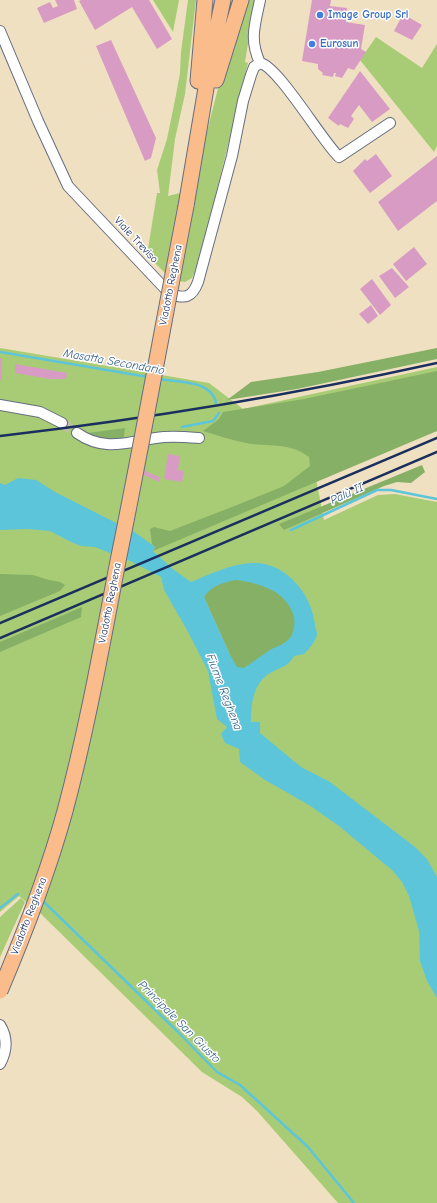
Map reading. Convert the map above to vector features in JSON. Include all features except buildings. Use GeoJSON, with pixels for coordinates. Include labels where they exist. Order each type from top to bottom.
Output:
{"type":"FeatureCollection","features":[{"type":"Feature","properties":{"kind":"highway"},"geometry":{"type":"LineString","coordinates":[[189,186],[187,151],[198,92],[205,0]]}},
{"type":"Feature","properties":{"kind":"highway"},"geometry":{"type":"LineString","coordinates":[[189,186],[223,0]]}},
{"type":"Feature","properties":{"kind":"highway"},"geometry":{"type":"LineString","coordinates":[[189,186],[203,141],[218,71],[241,0]]}},
{"type":"Feature","properties":{"kind":"highway","name":"Viadotto Reghena"},"geometry":{"type":"LineString","coordinates":[[0,991],[26,929],[50,859],[65,811],[83,737],[128,510],[189,186]]}},
{"type":"Feature","properties":{"kind":"street"},"geometry":{"type":"LineString","coordinates":[[260,0],[254,28],[254,49],[260,63],[264,64],[280,80],[339,157],[390,123]]}},
{"type":"Feature","properties":{"kind":"street","name":"Viale Treviso"},"geometry":{"type":"LineString","coordinates":[[0,31],[38,121],[68,186],[170,294],[178,297],[188,296],[194,291],[198,282],[232,156],[243,101],[254,67],[260,63]]}},
{"type":"Feature","properties":{"kind":"street"},"geometry":{"type":"LineString","coordinates":[[0,405],[40,412],[62,423]]}},
{"type":"Feature","properties":{"kind":"street"},"geometry":{"type":"LineString","coordinates":[[77,433],[85,439],[109,445],[162,437],[199,438]]}},
{"type":"Feature","properties":{"kind":"street"},"geometry":{"type":"LineString","coordinates":[[0,1025],[6,1038],[6,1049],[0,1064]]}},
{"type":"Feature","properties":{"kind":"green space"},"geometry":{"type":"Polygon","coordinates":[[[153,0],[179,0],[173,32],[153,0]]]}},
{"type":"Feature","properties":{"kind":"green space"},"geometry":{"type":"Polygon","coordinates":[[[188,0],[196,0],[185,94],[175,139],[168,196],[192,190],[225,61],[237,40],[247,0],[255,0],[245,62],[248,63],[200,259],[192,278],[185,282],[172,280],[147,255],[157,193],[160,193],[157,170],[167,139],[180,73],[181,52],[188,0]]]}},
{"type":"Feature","properties":{"kind":"green space"},"geometry":{"type":"Polygon","coordinates":[[[376,37],[422,68],[437,44],[437,146],[434,152],[360,60],[376,37]]]}},
{"type":"Feature","properties":{"kind":"green space"},"geometry":{"type":"Polygon","coordinates":[[[0,348],[209,383],[243,409],[437,367],[437,431],[312,458],[324,520],[378,495],[395,494],[437,502],[437,1203],[338,1203],[257,1111],[242,1097],[202,1072],[40,913],[19,896],[0,912],[0,348]]]}},
{"type":"Feature","properties":{"kind":"green space"},"geometry":{"type":"Polygon","coordinates":[[[437,348],[437,359],[297,389],[227,400],[251,382],[318,372],[437,348]]]}},
{"type":"Feature","properties":{"kind":"green space"},"geometry":{"type":"Polygon","coordinates":[[[437,371],[437,431],[153,551],[155,547],[152,544],[150,529],[154,527],[170,531],[237,505],[284,486],[310,466],[309,457],[294,449],[246,443],[203,431],[219,419],[223,412],[304,399],[437,371]]]}},
{"type":"Feature","properties":{"kind":"green space"},"geometry":{"type":"Polygon","coordinates":[[[125,428],[124,437],[119,441],[93,437],[88,433],[125,428]]]}},
{"type":"Feature","properties":{"kind":"green space"},"geometry":{"type":"Polygon","coordinates":[[[422,465],[425,472],[411,483],[397,482],[384,486],[284,530],[279,524],[422,465]]]}},
{"type":"Feature","properties":{"kind":"green space"},"geometry":{"type":"Polygon","coordinates":[[[0,574],[33,575],[60,582],[65,585],[60,591],[0,616],[0,574]]]}},
{"type":"Feature","properties":{"kind":"green space"},"geometry":{"type":"Polygon","coordinates":[[[239,578],[281,591],[294,613],[296,625],[294,634],[279,648],[244,668],[237,670],[204,597],[211,584],[239,578]]]}},
{"type":"Feature","properties":{"kind":"green space"},"geometry":{"type":"Polygon","coordinates":[[[82,607],[81,617],[0,652],[0,642],[82,607]]]}},
{"type":"Feature","properties":{"kind":"green space"},"geometry":{"type":"Polygon","coordinates":[[[21,898],[25,902],[0,957],[0,917],[21,898]]]}},
{"type":"Feature","properties":{"kind":"water","name":"Fiume Reghena"},"geometry":{"type":"Polygon","coordinates":[[[18,478],[36,480],[55,492],[136,533],[155,547],[153,551],[174,570],[191,582],[228,567],[252,563],[275,567],[295,582],[309,602],[317,633],[316,637],[312,645],[304,654],[294,656],[287,664],[266,676],[257,687],[254,694],[251,722],[260,722],[260,733],[301,767],[330,782],[415,847],[427,859],[437,877],[437,998],[427,981],[420,961],[419,931],[409,896],[402,882],[393,871],[339,826],[309,805],[265,780],[240,762],[239,749],[225,743],[221,734],[227,727],[217,719],[208,671],[164,590],[161,577],[130,561],[95,547],[81,546],[50,531],[27,529],[0,530],[0,483],[5,485],[18,478]],[[236,580],[214,587],[204,597],[230,655],[237,667],[244,668],[270,650],[288,640],[294,628],[294,617],[290,608],[279,595],[263,586],[236,580]]]}},
{"type":"Feature","properties":{"kind":"waterway","name":"Masatta Secondario"},"geometry":{"type":"LineString","coordinates":[[0,352],[148,377]]}},
{"type":"Feature","properties":{"kind":"waterway","name":"Masatta Secondario"},"geometry":{"type":"LineString","coordinates":[[159,379],[201,386],[213,395],[216,403]]}},
{"type":"Feature","properties":{"kind":"waterway"},"geometry":{"type":"LineString","coordinates":[[182,427],[213,421],[219,413]]}},
{"type":"Feature","properties":{"kind":"waterway","name":"Palù II"},"geometry":{"type":"LineString","coordinates":[[291,530],[377,490],[391,490],[437,499]]}},
{"type":"Feature","properties":{"kind":"waterway","name":"Principale San Giusto"},"geometry":{"type":"LineString","coordinates":[[0,908],[18,894]]}},
{"type":"Feature","properties":{"kind":"waterway","name":"Principale San Giusto"},"geometry":{"type":"LineString","coordinates":[[44,902],[217,1072],[240,1085],[308,1147],[354,1203]]}},
{"type":"Feature","properties":{"kind":"tunnel"},"geometry":{"type":"LineString","coordinates":[[62,423],[77,433]]}},
{"type":"Feature","properties":{"kind":"railway"},"geometry":{"type":"LineString","coordinates":[[0,436],[165,414],[274,396],[437,363]]}},
{"type":"Feature","properties":{"kind":"railway"},"geometry":{"type":"LineString","coordinates":[[0,623],[437,438]]}},
{"type":"Feature","properties":{"kind":"railway"},"geometry":{"type":"LineString","coordinates":[[0,638],[437,452]]}},
{"type":"Feature","properties":{"kind":"place","name":"Image Group Srl"},"geometry":{"type":"Point","coordinates":[320,15]}},
{"type":"Feature","properties":{"kind":"place","name":"Eurosun"},"geometry":{"type":"Point","coordinates":[312,44]}}]}
